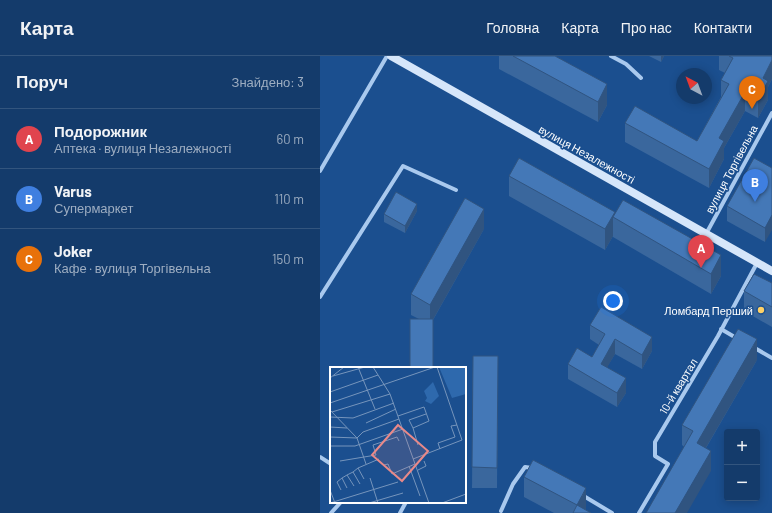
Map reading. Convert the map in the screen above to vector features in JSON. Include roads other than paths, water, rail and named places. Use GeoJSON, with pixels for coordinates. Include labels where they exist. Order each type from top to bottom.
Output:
{"type":"FeatureCollection","features":[{"type":"Feature","properties":{"kind":"main road","name":"вулиця Незалежності"},"geometry":{"type":"LineString","coordinates":[[391,56],[772,271]]}},
{"type":"Feature","properties":{"kind":"street"},"geometry":{"type":"LineString","coordinates":[[320,171],[387,56]]}},
{"type":"Feature","properties":{"kind":"street"},"geometry":{"type":"LineString","coordinates":[[611,56],[626,64],[641,78]]}},
{"type":"Feature","properties":{"kind":"street","name":"вулиця Торгівельна"},"geometry":{"type":"LineString","coordinates":[[706,234],[772,112]]}},
{"type":"Feature","properties":{"kind":"street"},"geometry":{"type":"LineString","coordinates":[[320,297],[403,166],[456,190]]}},
{"type":"Feature","properties":{"kind":"street","name":"10-й квартал"},"geometry":{"type":"LineString","coordinates":[[638,513],[668,464],[655,456],[655,442],[721,329],[757,263]]}},
{"type":"Feature","properties":{"kind":"street"},"geometry":{"type":"LineString","coordinates":[[721,329],[740,340]]}},
{"type":"Feature","properties":{"kind":"street"},"geometry":{"type":"LineString","coordinates":[[747,343],[772,358]]}},
{"type":"Feature","properties":{"kind":"street"},"geometry":{"type":"LineString","coordinates":[[320,457],[330,463]]}},
{"type":"Feature","properties":{"kind":"street"},"geometry":{"type":"LineString","coordinates":[[501,511],[513,484],[525,467],[540,470]]}},
{"type":"Feature","properties":{"kind":"street"},"geometry":{"type":"LineString","coordinates":[[580,494],[612,513]]}},
{"type":"Feature","properties":{"kind":"street"},"geometry":{"type":"LineString","coordinates":[[331,513],[340,503]]}},
{"type":"Feature","properties":{"kind":"street"},"geometry":{"type":"LineString","coordinates":[[400,513],[405,503]]}},
{"type":"Feature","properties":{"kind":"place","name":"Joker"},"geometry":{"type":"Point","coordinates":[752,109]}},
{"type":"Feature","properties":{"kind":"place","name":"Varus"},"geometry":{"type":"Point","coordinates":[755,202]}},
{"type":"Feature","properties":{"kind":"place","name":"Подорожник"},"geometry":{"type":"Point","coordinates":[701,268]}},
{"type":"Feature","properties":{"kind":"place","name":"Ломбард Перший"},"geometry":{"type":"Point","coordinates":[761,310]}}]}
